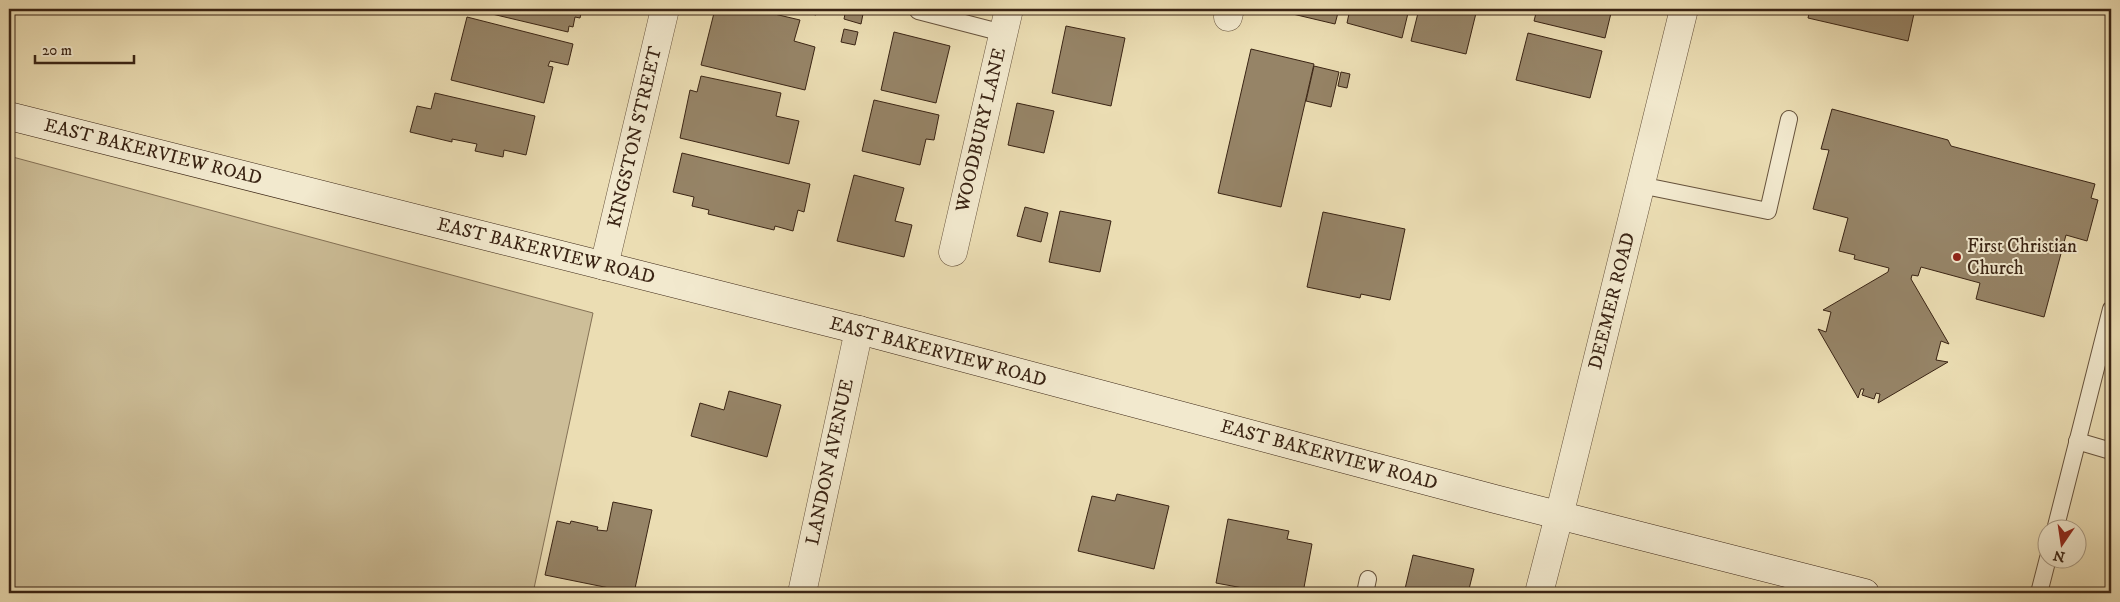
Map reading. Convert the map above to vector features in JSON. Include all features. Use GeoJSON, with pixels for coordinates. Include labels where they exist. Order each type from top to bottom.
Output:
{"type":"FeatureCollection","features":[{"type":"Feature","properties":{"kind":"main road","name":"KINGSTON STREET"},"geometry":{"type":"LineString","coordinates":[[604,266],[666,9]]}},
{"type":"Feature","properties":{"kind":"main road","name":"DEEMER ROAD"},"geometry":{"type":"LineString","coordinates":[[1539,593],[1684,9]]}},
{"type":"Feature","properties":{"kind":"main road","name":"WOODBURY LANE"},"geometry":{"type":"LineString","coordinates":[[953,252],[1006,21]]}},
{"type":"Feature","properties":{"kind":"main road","name":"EAST BAKERVIEW ROAD"},"geometry":{"type":"LineString","coordinates":[[9,116],[859,330],[1559,516],[1866,593]]}},
{"type":"Feature","properties":{"kind":"main road","name":"LANDON AVENUE"},"geometry":{"type":"LineString","coordinates":[[802,593],[859,330]]}},
{"type":"Feature","properties":{"kind":"lane"},"geometry":{"type":"LineString","coordinates":[[918,11],[1006,21]]}},
{"type":"Feature","properties":{"kind":"lane"},"geometry":{"type":"LineString","coordinates":[[1640,185],[1768,212],[1789,119]]}},
{"type":"Feature","properties":{"kind":"lane"},"geometry":{"type":"LineString","coordinates":[[2058,520],[2111,309]]}},
{"type":"Feature","properties":{"kind":"lane"},"geometry":{"type":"LineString","coordinates":[[2077,442],[2111,451]]}},
{"type":"Feature","properties":{"kind":"lane"},"geometry":{"type":"LineString","coordinates":[[2039,593],[2045,570]]}},
{"type":"Feature","properties":{"kind":"shaded area"},"geometry":{"type":"Polygon","coordinates":[[[9,156],[593,313],[533,593],[9,593],[9,156]]]}},
{"type":"Feature","properties":{"kind":"building"},"geometry":{"type":"Polygon","coordinates":[[[471,9],[582,9],[580,18],[575,17],[573,27],[569,26],[568,32],[471,9]]]}},
{"type":"Feature","properties":{"kind":"building"},"geometry":{"type":"Polygon","coordinates":[[[715,9],[753,9],[800,20],[794,41],[815,47],[805,90],[701,65],[715,9]]]}},
{"type":"Feature","properties":{"kind":"building"},"geometry":{"type":"Polygon","coordinates":[[[792,9],[817,9],[816,15],[792,9]]]}},
{"type":"Feature","properties":{"kind":"building"},"geometry":{"type":"Polygon","coordinates":[[[846,9],[864,9],[861,24],[844,19],[846,9]]]}},
{"type":"Feature","properties":{"kind":"building"},"geometry":{"type":"Polygon","coordinates":[[[1280,9],[1339,9],[1335,24],[1280,11],[1280,9]]]}},
{"type":"Feature","properties":{"kind":"building"},"geometry":{"type":"Polygon","coordinates":[[[1350,9],[1409,9],[1402,38],[1347,23],[1350,9]]]}},
{"type":"Feature","properties":{"kind":"building"},"geometry":{"type":"Polygon","coordinates":[[[1419,9],[1477,9],[1466,54],[1411,41],[1419,9]]]}},
{"type":"Feature","properties":{"kind":"building"},"geometry":{"type":"Polygon","coordinates":[[[1537,9],[1612,9],[1605,38],[1534,21],[1537,9]]]}},
{"type":"Feature","properties":{"kind":"building"},"geometry":{"type":"Polygon","coordinates":[[[1810,9],[1915,9],[1908,41],[1808,18],[1810,9]]]}},
{"type":"Feature","properties":{"kind":"building"},"geometry":{"type":"Polygon","coordinates":[[[467,17],[573,44],[568,65],[550,61],[548,66],[553,67],[544,103],[451,80],[467,17]]]}},
{"type":"Feature","properties":{"kind":"building"},"geometry":{"type":"Polygon","coordinates":[[[1066,26],[1125,38],[1111,106],[1052,93],[1066,26]]]}},
{"type":"Feature","properties":{"kind":"building"},"geometry":{"type":"Polygon","coordinates":[[[844,29],[858,32],[855,45],[841,42],[844,29]]]}},
{"type":"Feature","properties":{"kind":"building"},"geometry":{"type":"Polygon","coordinates":[[[894,32],[950,46],[936,103],[881,90],[894,32]]]}},
{"type":"Feature","properties":{"kind":"building"},"geometry":{"type":"Polygon","coordinates":[[[1528,33],[1602,51],[1590,98],[1516,80],[1528,33]]]}},
{"type":"Feature","properties":{"kind":"building"},"geometry":{"type":"Polygon","coordinates":[[[1251,49],[1314,64],[1281,207],[1218,193],[1251,49]]]}},
{"type":"Feature","properties":{"kind":"building"},"geometry":{"type":"Polygon","coordinates":[[[1314,66],[1339,72],[1331,107],[1306,101],[1314,66]]]}},
{"type":"Feature","properties":{"kind":"building"},"geometry":{"type":"Polygon","coordinates":[[[1341,72],[1350,74],[1347,88],[1338,86],[1341,72]]]}},
{"type":"Feature","properties":{"kind":"building"},"geometry":{"type":"Polygon","coordinates":[[[701,76],[781,93],[776,116],[799,121],[789,164],[680,138],[690,90],[697,92],[701,76]]]}},
{"type":"Feature","properties":{"kind":"building"},"geometry":{"type":"Polygon","coordinates":[[[435,93],[535,116],[526,155],[504,150],[503,157],[475,151],[477,144],[452,139],[452,142],[410,132],[417,106],[431,109],[435,93]]]}},
{"type":"Feature","properties":{"kind":"building"},"geometry":{"type":"Polygon","coordinates":[[[874,100],[939,115],[934,140],[926,139],[920,165],[862,151],[874,100]]]}},
{"type":"Feature","properties":{"kind":"building"},"geometry":{"type":"Polygon","coordinates":[[[1017,103],[1054,111],[1044,153],[1008,145],[1017,103]]]}},
{"type":"Feature","properties":{"kind":"building","name":"First Christian Church"},"geometry":{"type":"Polygon","coordinates":[[[1832,109],[1948,140],[1951,146],[2095,184],[2091,198],[2098,200],[2087,241],[2066,235],[2044,317],[1976,299],[1980,283],[1921,267],[1918,276],[1912,275],[1911,279],[1949,344],[1941,341],[1936,360],[1948,362],[1878,403],[1880,394],[1876,393],[1874,399],[1862,395],[1864,389],[1861,389],[1858,398],[1818,329],[1826,332],[1831,312],[1823,310],[1888,272],[1889,268],[1854,259],[1855,255],[1839,251],[1848,218],[1813,209],[1829,150],[1821,149],[1832,109]]]}},
{"type":"Feature","properties":{"kind":"building"},"geometry":{"type":"Polygon","coordinates":[[[682,153],[810,184],[804,212],[798,210],[793,231],[775,226],[774,230],[708,214],[709,210],[692,206],[694,197],[673,192],[682,153]]]}},
{"type":"Feature","properties":{"kind":"building"},"geometry":{"type":"Polygon","coordinates":[[[854,175],[904,188],[895,221],[912,225],[904,257],[837,241],[854,175]]]}},
{"type":"Feature","properties":{"kind":"building"},"geometry":{"type":"Polygon","coordinates":[[[1025,207],[1048,213],[1041,242],[1017,236],[1025,207]]]}},
{"type":"Feature","properties":{"kind":"building"},"geometry":{"type":"Polygon","coordinates":[[[1060,211],[1111,221],[1100,272],[1049,262],[1060,211]]]}},
{"type":"Feature","properties":{"kind":"building"},"geometry":{"type":"Polygon","coordinates":[[[1323,212],[1405,229],[1390,300],[1361,294],[1360,298],[1307,287],[1323,212]]]}},
{"type":"Feature","properties":{"kind":"building"},"geometry":{"type":"Polygon","coordinates":[[[729,391],[781,405],[767,457],[691,436],[700,403],[724,410],[729,391]]]}},
{"type":"Feature","properties":{"kind":"building"},"geometry":{"type":"Polygon","coordinates":[[[1117,494],[1169,506],[1154,569],[1078,551],[1092,496],[1115,501],[1117,494]]]}},
{"type":"Feature","properties":{"kind":"building"},"geometry":{"type":"Polygon","coordinates":[[[613,502],[652,510],[634,593],[545,575],[557,521],[570,524],[571,521],[598,527],[597,530],[607,531],[613,502]]]}},
{"type":"Feature","properties":{"kind":"building"},"geometry":{"type":"Polygon","coordinates":[[[1228,519],[1289,531],[1287,539],[1312,544],[1303,593],[1270,593],[1216,583],[1228,519]]]}},
{"type":"Feature","properties":{"kind":"building"},"geometry":{"type":"Polygon","coordinates":[[[1413,555],[1474,569],[1468,593],[1404,593],[1413,555]]]}},
{"type":"Feature","properties":{"kind":"place","name":"First Christian Church"},"geometry":{"type":"Point","coordinates":[1957,257]}}]}
